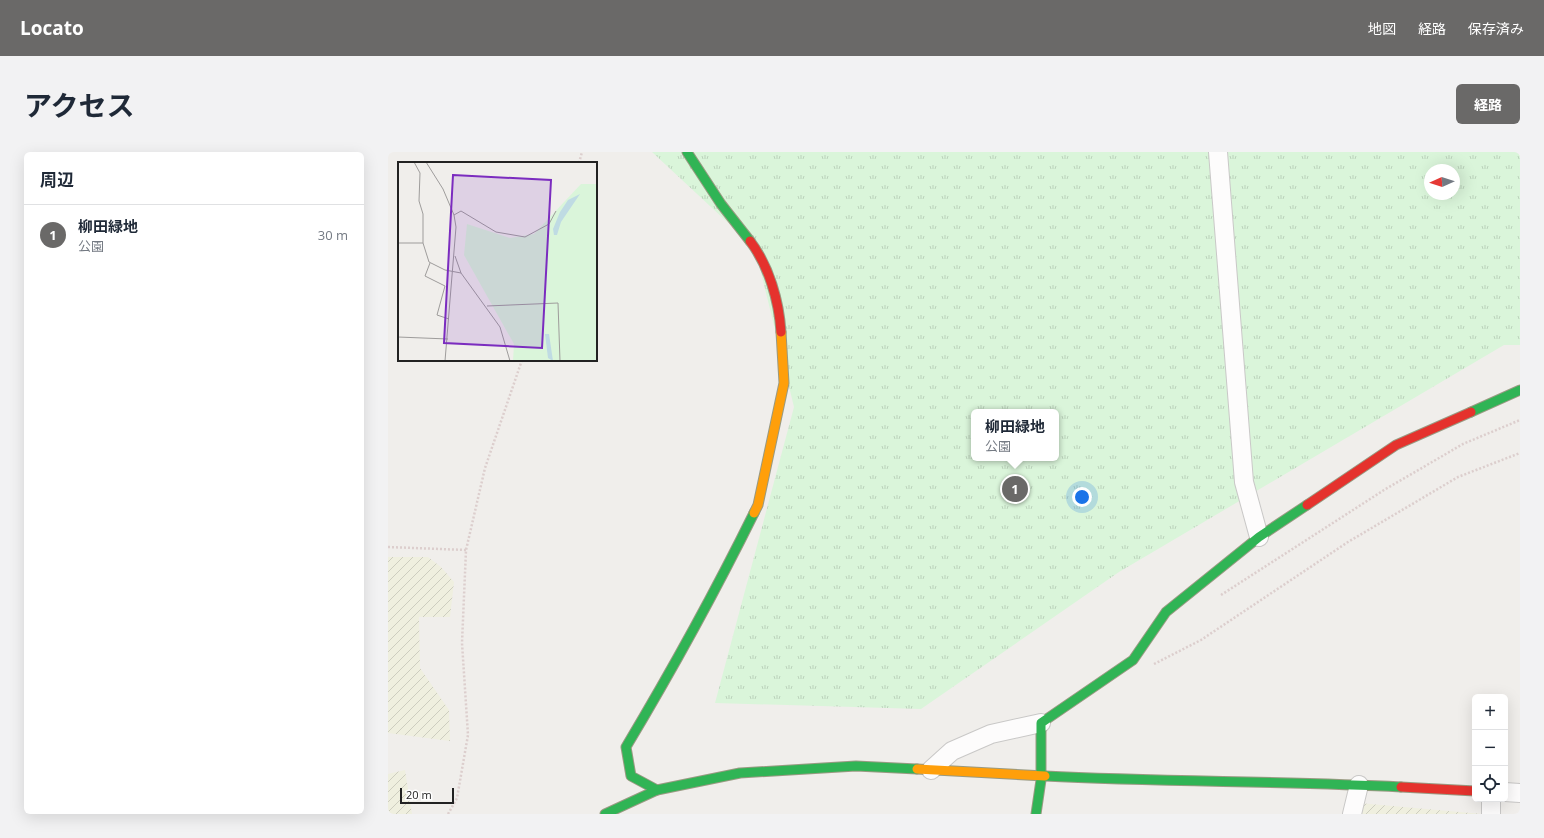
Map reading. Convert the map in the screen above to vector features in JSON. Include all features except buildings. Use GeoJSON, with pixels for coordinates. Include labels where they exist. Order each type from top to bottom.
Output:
{"type":"FeatureCollection","features":[{"type":"Feature","properties":{"kind":"street"},"geometry":{"type":"LineString","coordinates":[[656,790],[631,776],[626,747],[670,674],[711,600],[758,505],[784,383],[779,308],[770,280],[755,248],[721,204],[687,152]]}},
{"type":"Feature","properties":{"kind":"street"},"geometry":{"type":"LineString","coordinates":[[1218,152],[1244,482],[1259,537]]}},
{"type":"Feature","properties":{"kind":"street"},"geometry":{"type":"LineString","coordinates":[[931,770],[952,751],[991,734],[1041,724],[1133,660],[1166,612],[1259,537],[1396,445],[1520,390]]}},
{"type":"Feature","properties":{"kind":"street"},"geometry":{"type":"LineString","coordinates":[[1036,814],[1041,796],[1043,776],[1041,724]]}},
{"type":"Feature","properties":{"kind":"street"},"geometry":{"type":"LineString","coordinates":[[605,814],[656,790],[740,773],[856,766],[1140,781],[1359,785],[1472,791]]}},
{"type":"Feature","properties":{"kind":"street"},"geometry":{"type":"LineString","coordinates":[[1352,814],[1359,785]]}},
{"type":"Feature","properties":{"kind":"street"},"geometry":{"type":"LineString","coordinates":[[1508,792],[1520,793]]}},
{"type":"Feature","properties":{"kind":"street"},"geometry":{"type":"LineString","coordinates":[[1491,802],[1491,814]]}},
{"type":"Feature","properties":{"kind":"path"},"geometry":{"type":"LineString","coordinates":[[579,162],[582,152]]}},
{"type":"Feature","properties":{"kind":"path"},"geometry":{"type":"LineString","coordinates":[[448,814],[456,798],[468,735],[462,643],[466,550],[485,468],[522,361]]}},
{"type":"Feature","properties":{"kind":"path"},"geometry":{"type":"LineString","coordinates":[[1220,596],[1384,490],[1463,444],[1520,420]]}},
{"type":"Feature","properties":{"kind":"path"},"geometry":{"type":"LineString","coordinates":[[1152,666],[1201,640],[1348,542],[1458,477],[1520,453]]}},
{"type":"Feature","properties":{"kind":"path"},"geometry":{"type":"LineString","coordinates":[[388,548],[466,550]]}},
{"type":"Feature","properties":{"kind":"green space"},"geometry":{"type":"Polygon","coordinates":[[[652,152],[1520,152],[1520,345],[1504,345],[1119,572],[921,709],[715,703],[794,407],[755,248],[652,152]]]}},
{"type":"Feature","properties":{"kind":"green space"},"geometry":{"type":"Polygon","coordinates":[[[388,557],[428,557],[441,567],[454,582],[450,617],[419,617],[420,668],[449,710],[450,741],[388,733],[388,557]]]}},
{"type":"Feature","properties":{"kind":"green space"},"geometry":{"type":"Polygon","coordinates":[[[405,770],[412,814],[388,814],[388,774],[405,770]]]}},
{"type":"Feature","properties":{"kind":"green space"},"geometry":{"type":"Polygon","coordinates":[[[1359,803],[1482,814],[1357,814],[1359,803]]]}},
{"type":"Feature","properties":{"kind":"traffic: fast"},"geometry":{"type":"LineString","coordinates":[[687,152],[721,204],[750,241]]}},
{"type":"Feature","properties":{"kind":"traffic: fast"},"geometry":{"type":"LineString","coordinates":[[1471,412],[1520,390]]}},
{"type":"Feature","properties":{"kind":"traffic: fast"},"geometry":{"type":"LineString","coordinates":[[1036,814],[1041,780],[1041,723],[1133,660],[1166,612],[1259,537],[1307,505]]}},
{"type":"Feature","properties":{"kind":"traffic: fast"},"geometry":{"type":"LineString","coordinates":[[657,790],[631,776],[626,747],[692,632],[754,513]]}},
{"type":"Feature","properties":{"kind":"traffic: fast"},"geometry":{"type":"LineString","coordinates":[[605,814],[657,790],[740,773],[856,766],[917,769]]}},
{"type":"Feature","properties":{"kind":"traffic: fast"},"geometry":{"type":"LineString","coordinates":[[1045,776],[1401,787]]}},
{"type":"Feature","properties":{"kind":"traffic: slow"},"geometry":{"type":"LineString","coordinates":[[754,513],[758,505],[784,383],[781,332]]}},
{"type":"Feature","properties":{"kind":"traffic: slow"},"geometry":{"type":"LineString","coordinates":[[917,769],[1045,776]]}},
{"type":"Feature","properties":{"kind":"traffic: jam"},"geometry":{"type":"LineString","coordinates":[[750,241],[763,261],[772,284],[778,308],[781,332]]}},
{"type":"Feature","properties":{"kind":"traffic: jam"},"geometry":{"type":"LineString","coordinates":[[1307,505],[1396,445],[1471,412]]}},
{"type":"Feature","properties":{"kind":"traffic: jam"},"geometry":{"type":"LineString","coordinates":[[1401,787],[1472,791]]}},
{"type":"Feature","properties":{"kind":"place","name":"柳田緑地"},"geometry":{"type":"Point","coordinates":[1015,489]}}]}
